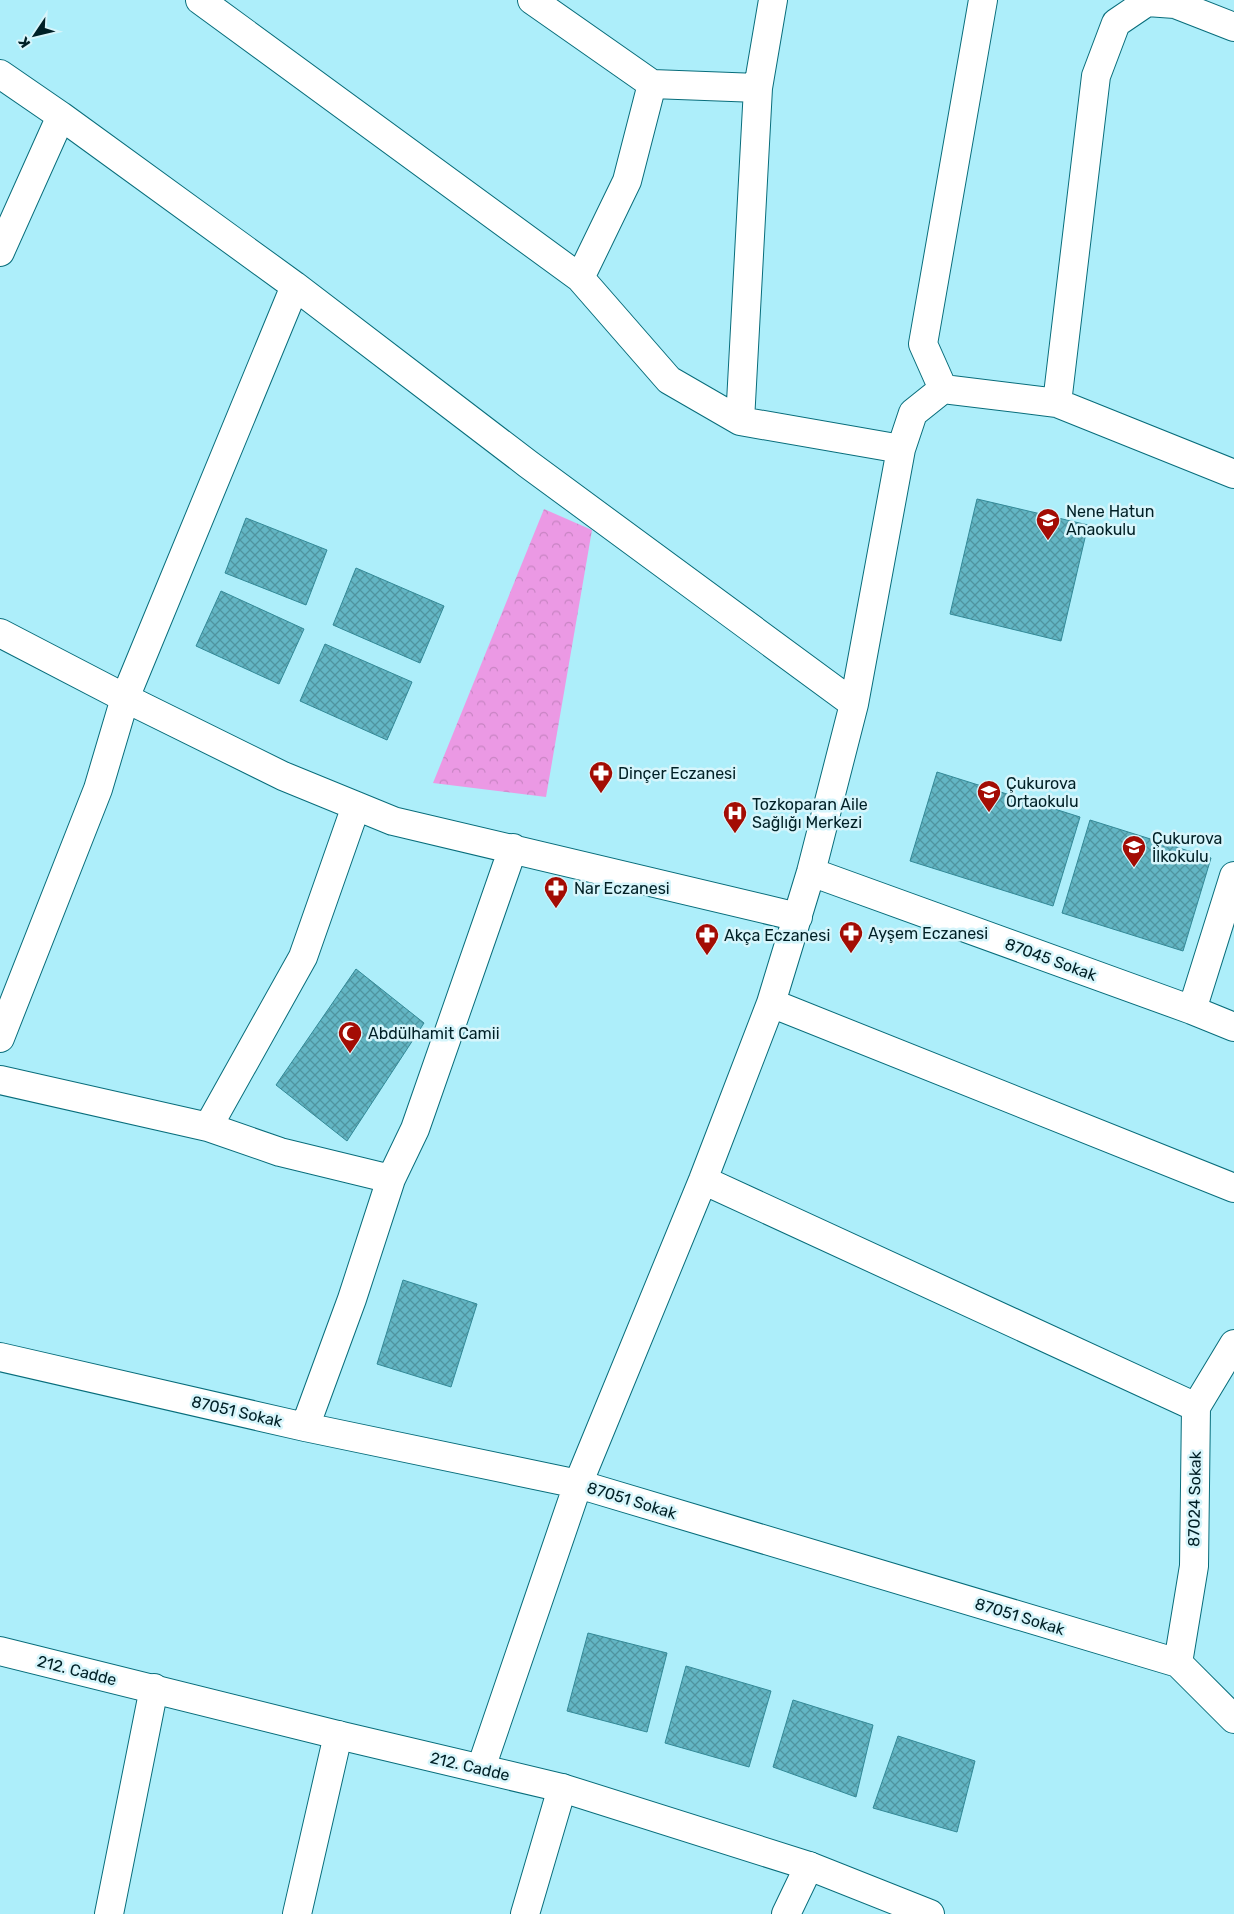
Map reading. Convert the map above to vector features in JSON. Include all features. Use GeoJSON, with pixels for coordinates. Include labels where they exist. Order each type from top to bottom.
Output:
{"type":"FeatureCollection","features":[{"type":"Feature","properties":{"kind":"street"},"geometry":{"type":"LineString","coordinates":[[200,0],[580,278],[668,380],[740,421],[901,449]]}},
{"type":"Feature","properties":{"kind":"street"},"geometry":{"type":"LineString","coordinates":[[532,0],[652,84],[758,88]]}},
{"type":"Feature","properties":{"kind":"street"},"geometry":{"type":"LineString","coordinates":[[740,421],[758,88],[773,0]]}},
{"type":"Feature","properties":{"kind":"street"},"geometry":{"type":"LineString","coordinates":[[943,389],[923,344],[983,0]]}},
{"type":"Feature","properties":{"kind":"street"},"geometry":{"type":"LineString","coordinates":[[1057,403],[1096,76],[1116,23],[1147,2],[1175,2],[1234,27]]}},
{"type":"Feature","properties":{"kind":"street"},"geometry":{"type":"LineString","coordinates":[[0,74],[295,286],[528,464],[854,704]]}},
{"type":"Feature","properties":{"kind":"street"},"geometry":{"type":"LineString","coordinates":[[580,278],[627,181],[652,84]]}},
{"type":"Feature","properties":{"kind":"street"},"geometry":{"type":"LineString","coordinates":[[0,252],[61,116]]}},
{"type":"Feature","properties":{"kind":"street"},"geometry":{"type":"LineString","coordinates":[[0,1038],[98,789],[125,698],[295,286]]}},
{"type":"Feature","properties":{"kind":"street"},"geometry":{"type":"LineString","coordinates":[[480,1768],[578,1484],[703,1180],[771,1003],[811,872],[854,704],[901,449],[913,413],[943,389],[1057,403],[1234,474]]}},
{"type":"Feature","properties":{"kind":"street"},"geometry":{"type":"LineString","coordinates":[[0,633],[125,698],[283,776],[393,821],[798,917]]}},
{"type":"Feature","properties":{"kind":"street"},"geometry":{"type":"LineString","coordinates":[[208,1127],[303,957],[356,806]]}},
{"type":"Feature","properties":{"kind":"street"},"geometry":{"type":"LineString","coordinates":[[305,1427],[352,1299],[391,1179],[415,1129],[513,848]]}},
{"type":"Feature","properties":{"kind":"street","name":"87045 Sokak"},"geometry":{"type":"LineString","coordinates":[[811,872],[1192,1010],[1234,1027]]}},
{"type":"Feature","properties":{"kind":"street"},"geometry":{"type":"LineString","coordinates":[[1192,1010],[1234,876]]}},
{"type":"Feature","properties":{"kind":"street"},"geometry":{"type":"LineString","coordinates":[[771,1003],[1234,1188]]}},
{"type":"Feature","properties":{"kind":"street"},"geometry":{"type":"LineString","coordinates":[[0,1080],[208,1127],[280,1152],[391,1179]]}},
{"type":"Feature","properties":{"kind":"street"},"geometry":{"type":"LineString","coordinates":[[703,1180],[1196,1407],[1234,1344]]}},
{"type":"Feature","properties":{"kind":"street","name":"87051 Sokak"},"geometry":{"type":"LineString","coordinates":[[0,1357],[305,1427],[578,1484],[1178,1663],[1234,1719]]}},
{"type":"Feature","properties":{"kind":"street","name":"87024 Sokak"},"geometry":{"type":"LineString","coordinates":[[1178,1663],[1194,1566],[1196,1407]]}},
{"type":"Feature","properties":{"kind":"street","name":"212. Cadde"},"geometry":{"type":"LineString","coordinates":[[0,1651],[154,1688],[338,1736],[562,1788],[809,1866],[930,1914]]}},
{"type":"Feature","properties":{"kind":"street"},"geometry":{"type":"LineString","coordinates":[[109,1914],[154,1688]]}},
{"type":"Feature","properties":{"kind":"street"},"geometry":{"type":"LineString","coordinates":[[297,1914],[338,1736]]}},
{"type":"Feature","properties":{"kind":"street"},"geometry":{"type":"LineString","coordinates":[[525,1914],[562,1788]]}},
{"type":"Feature","properties":{"kind":"street"},"geometry":{"type":"LineString","coordinates":[[786,1914],[809,1866]]}},
{"type":"Feature","properties":{"kind":"green space"},"geometry":{"type":"Polygon","coordinates":[[[544,509],[592,530],[546,797],[433,783],[544,509]]]}},
{"type":"Feature","properties":{"kind":"building"},"geometry":{"type":"Polygon","coordinates":[[[977,499],[1088,525],[1061,641],[950,614],[977,499]]]}},
{"type":"Feature","properties":{"kind":"building"},"geometry":{"type":"Polygon","coordinates":[[[246,518],[327,550],[306,605],[225,573],[246,518]]]}},
{"type":"Feature","properties":{"kind":"building"},"geometry":{"type":"Polygon","coordinates":[[[356,568],[444,606],[420,663],[333,625],[356,568]]]}},
{"type":"Feature","properties":{"kind":"building"},"geometry":{"type":"Polygon","coordinates":[[[221,591],[304,629],[279,684],[196,646],[221,591]]]}},
{"type":"Feature","properties":{"kind":"building"},"geometry":{"type":"Polygon","coordinates":[[[325,644],[412,682],[387,740],[300,701],[325,644]]]}},
{"type":"Feature","properties":{"kind":"building"},"geometry":{"type":"Polygon","coordinates":[[[937,772],[1080,817],[1053,906],[910,861],[937,772]]]}},
{"type":"Feature","properties":{"kind":"building"},"geometry":{"type":"Polygon","coordinates":[[[1090,820],[1211,858],[1183,951],[1062,913],[1090,820]]]}},
{"type":"Feature","properties":{"kind":"building","name":"Abdülhamit Camii"},"geometry":{"type":"Polygon","coordinates":[[[356,969],[424,1023],[347,1141],[276,1085],[356,969]]]}},
{"type":"Feature","properties":{"kind":"building"},"geometry":{"type":"Polygon","coordinates":[[[403,1280],[477,1304],[451,1387],[377,1364],[403,1280]]]}},
{"type":"Feature","properties":{"kind":"building"},"geometry":{"type":"Polygon","coordinates":[[[588,1633],[667,1653],[647,1732],[567,1711],[588,1633]]]}},
{"type":"Feature","properties":{"kind":"building"},"geometry":{"type":"Polygon","coordinates":[[[686,1666],[771,1691],[749,1767],[665,1743],[686,1666]]]}},
{"type":"Feature","properties":{"kind":"building"},"geometry":{"type":"Polygon","coordinates":[[[793,1700],[873,1725],[856,1797],[773,1767],[793,1700]]]}},
{"type":"Feature","properties":{"kind":"building"},"geometry":{"type":"Polygon","coordinates":[[[898,1736],[975,1761],[957,1832],[873,1808],[898,1736]]]}},
{"type":"Feature","properties":{"kind":"place","name":"Nene Hatun Anaokulu"},"geometry":{"type":"Point","coordinates":[1048,541]}},
{"type":"Feature","properties":{"kind":"place","name":"Dinçer Eczanesi"},"geometry":{"type":"Point","coordinates":[601,794]}},
{"type":"Feature","properties":{"kind":"place","name":"Çukurova Ortaokulu"},"geometry":{"type":"Point","coordinates":[989,813]}},
{"type":"Feature","properties":{"kind":"place","name":"Tozkoparan Aile Sağlığı Merkezi"},"geometry":{"type":"Point","coordinates":[735,834]}},
{"type":"Feature","properties":{"kind":"place","name":"Çukurova İlkokulu"},"geometry":{"type":"Point","coordinates":[1134,868]}},
{"type":"Feature","properties":{"kind":"place","name":"Nar Eczanesi"},"geometry":{"type":"Point","coordinates":[556,909]}},
{"type":"Feature","properties":{"kind":"place","name":"Ayşem Eczanesi"},"geometry":{"type":"Point","coordinates":[851,954]}},
{"type":"Feature","properties":{"kind":"place","name":"Akça Eczanesi"},"geometry":{"type":"Point","coordinates":[707,956]}},
{"type":"Feature","properties":{"kind":"place","name":"Abdülhamit Camii"},"geometry":{"type":"Point","coordinates":[350,1054]}}]}
